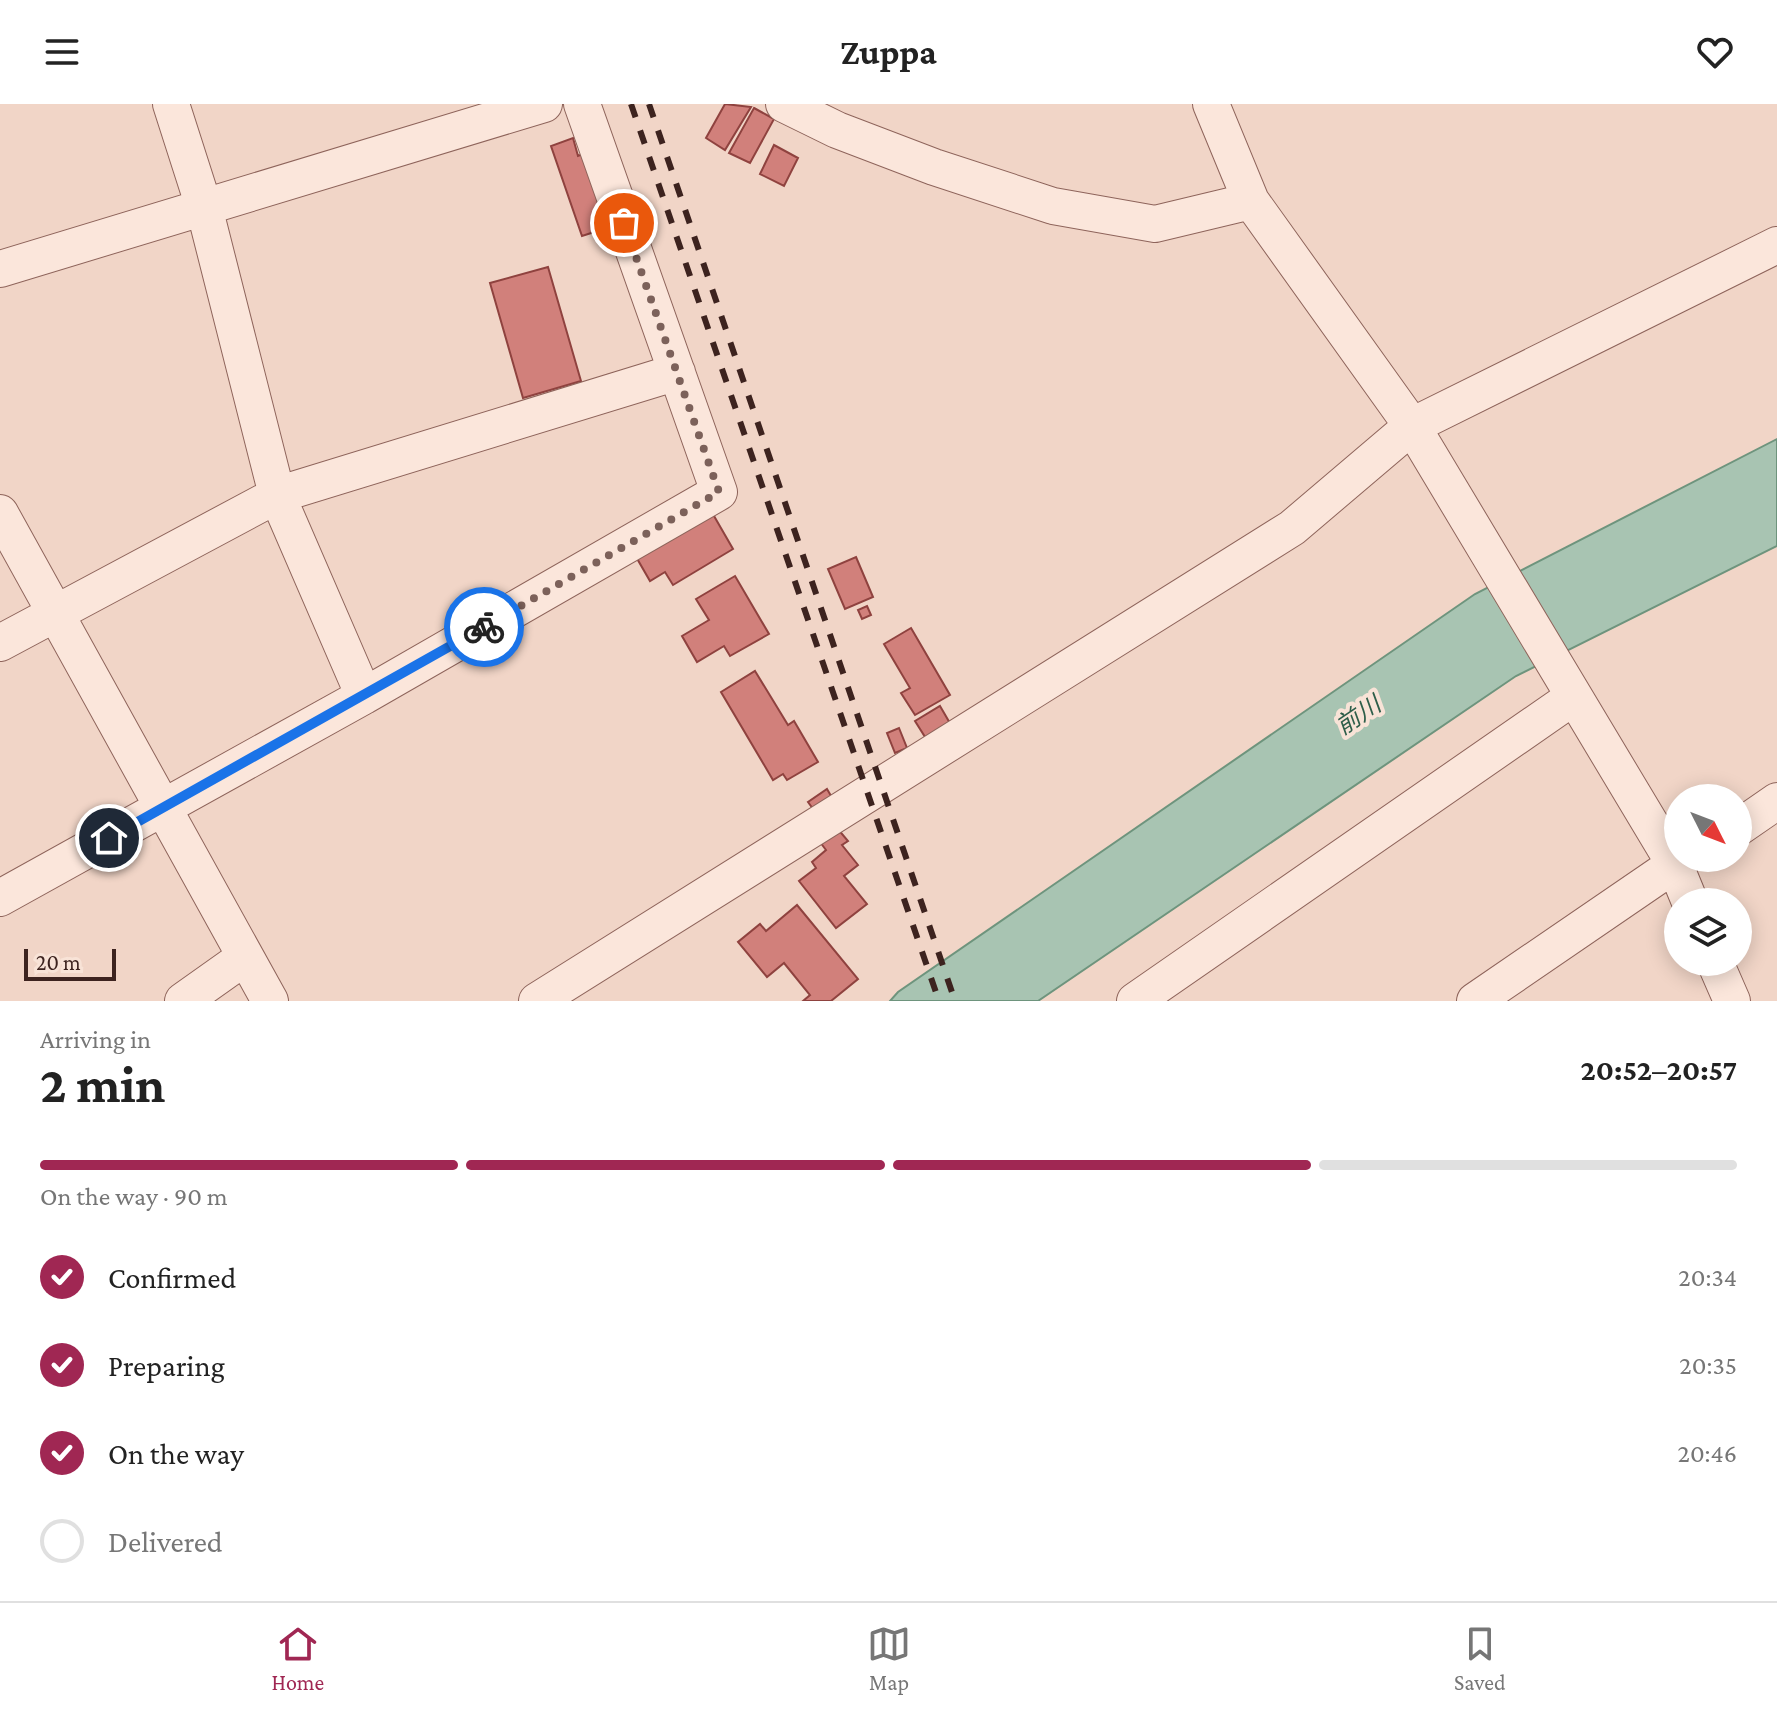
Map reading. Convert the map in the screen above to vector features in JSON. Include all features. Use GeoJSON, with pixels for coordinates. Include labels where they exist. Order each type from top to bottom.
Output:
{"type":"FeatureCollection","features":[{"type":"Feature","properties":{"kind":"street"},"geometry":{"type":"LineString","coordinates":[[171,104],[204,207],[277,495],[364,696]]}},
{"type":"Feature","properties":{"kind":"street"},"geometry":{"type":"LineString","coordinates":[[0,269],[544,104]]}},
{"type":"Feature","properties":{"kind":"street"},"geometry":{"type":"LineString","coordinates":[[0,898],[364,696],[719,492],[582,104]]}},
{"type":"Feature","properties":{"kind":"street"},"geometry":{"type":"LineString","coordinates":[[784,104],[837,130],[920,162],[1053,206],[1155,224],[1251,201]]}},
{"type":"Feature","properties":{"kind":"street"},"geometry":{"type":"LineString","coordinates":[[1211,104],[1251,201],[1412,426],[1572,698],[1664,838]]}},
{"type":"Feature","properties":{"kind":"street"},"geometry":{"type":"LineString","coordinates":[[537,1001],[1292,528],[1412,426],[1777,245]]}},
{"type":"Feature","properties":{"kind":"street"},"geometry":{"type":"LineString","coordinates":[[0,643],[277,495],[677,372]]}},
{"type":"Feature","properties":{"kind":"street"},"geometry":{"type":"LineString","coordinates":[[0,513],[270,1001]]}},
{"type":"Feature","properties":{"kind":"street"},"geometry":{"type":"LineString","coordinates":[[1135,1001],[1572,698]]}},
{"type":"Feature","properties":{"kind":"street"},"geometry":{"type":"LineString","coordinates":[[1752,818],[1777,801]]}},
{"type":"Feature","properties":{"kind":"street"},"geometry":{"type":"LineString","coordinates":[[1475,1001],[1664,871]]}},
{"type":"Feature","properties":{"kind":"street"},"geometry":{"type":"LineString","coordinates":[[183,1001],[245,957]]}},
{"type":"Feature","properties":{"kind":"street"},"geometry":{"type":"LineString","coordinates":[[1721,976],[1732,1001]]}},
{"type":"Feature","properties":{"kind":"water","name":"前川"},"geometry":{"type":"Polygon","coordinates":[[[1777,439],[1777,546],[1516,676],[1038,1001],[890,1001],[898,992],[1475,594],[1777,439]]]}},
{"type":"Feature","properties":{"kind":"building"},"geometry":{"type":"Polygon","coordinates":[[[725,104],[751,107],[725,150],[706,138],[725,104]]]}},
{"type":"Feature","properties":{"kind":"building"},"geometry":{"type":"Polygon","coordinates":[[[754,108],[774,119],[750,163],[729,153],[754,108]]]}},
{"type":"Feature","properties":{"kind":"building"},"geometry":{"type":"Polygon","coordinates":[[[573,138],[578,156],[591,151],[616,225],[582,236],[551,146],[573,138]]]}},
{"type":"Feature","properties":{"kind":"building"},"geometry":{"type":"Polygon","coordinates":[[[774,145],[798,158],[784,186],[760,174],[774,145]]]}},
{"type":"Feature","properties":{"kind":"building"},"geometry":{"type":"Polygon","coordinates":[[[548,267],[581,381],[523,398],[490,283],[548,267]]]}},
{"type":"Feature","properties":{"kind":"building"},"geometry":{"type":"Polygon","coordinates":[[[710,509],[733,549],[673,585],[665,572],[650,581],[635,555],[710,509]]]}},
{"type":"Feature","properties":{"kind":"building"},"geometry":{"type":"Polygon","coordinates":[[[856,557],[873,597],[845,609],[828,569],[856,557]]]}},
{"type":"Feature","properties":{"kind":"building"},"geometry":{"type":"Polygon","coordinates":[[[735,576],[769,634],[730,656],[724,646],[697,662],[682,636],[709,620],[696,599],[735,576]]]}},
{"type":"Feature","properties":{"kind":"building"},"geometry":{"type":"Polygon","coordinates":[[[867,606],[871,615],[862,619],[858,610],[867,606]]]}},
{"type":"Feature","properties":{"kind":"building"},"geometry":{"type":"Polygon","coordinates":[[[911,628],[950,695],[915,715],[901,693],[910,688],[884,644],[911,628]]]}},
{"type":"Feature","properties":{"kind":"building"},"geometry":{"type":"Polygon","coordinates":[[[755,671],[788,725],[794,721],[818,762],[787,780],[783,774],[773,780],[721,692],[755,671]]]}},
{"type":"Feature","properties":{"kind":"building"},"geometry":{"type":"Polygon","coordinates":[[[940,706],[951,725],[927,740],[915,721],[940,706]]]}},
{"type":"Feature","properties":{"kind":"building"},"geometry":{"type":"Polygon","coordinates":[[[899,728],[907,748],[895,753],[887,733],[899,728]]]}},
{"type":"Feature","properties":{"kind":"building"},"geometry":{"type":"Polygon","coordinates":[[[827,789],[834,801],[816,813],[808,802],[827,789]]]}},
{"type":"Feature","properties":{"kind":"building"},"geometry":{"type":"Polygon","coordinates":[[[837,828],[848,841],[842,845],[858,865],[844,876],[867,904],[836,928],[799,881],[816,868],[812,862],[826,850],[820,842],[837,828]]]}},
{"type":"Feature","properties":{"kind":"building"},"geometry":{"type":"Polygon","coordinates":[[[797,905],[858,979],[831,1001],[803,1001],[810,995],[784,963],[767,977],[738,942],[760,924],[766,931],[797,905]]]}},
{"type":"Feature","properties":{"kind":"railway"},"geometry":{"type":"LineString","coordinates":[[631,104],[939,1001]]}},
{"type":"Feature","properties":{"kind":"railway"},"geometry":{"type":"LineString","coordinates":[[649,104],[955,1001]]}},
{"type":"Feature","properties":{"kind":"way so far"},"geometry":{"type":"LineString","coordinates":[[484,627],[719,492],[624,223]]}},
{"type":"Feature","properties":{"kind":"route"},"geometry":{"type":"LineString","coordinates":[[109,838],[484,627]]}}]}
